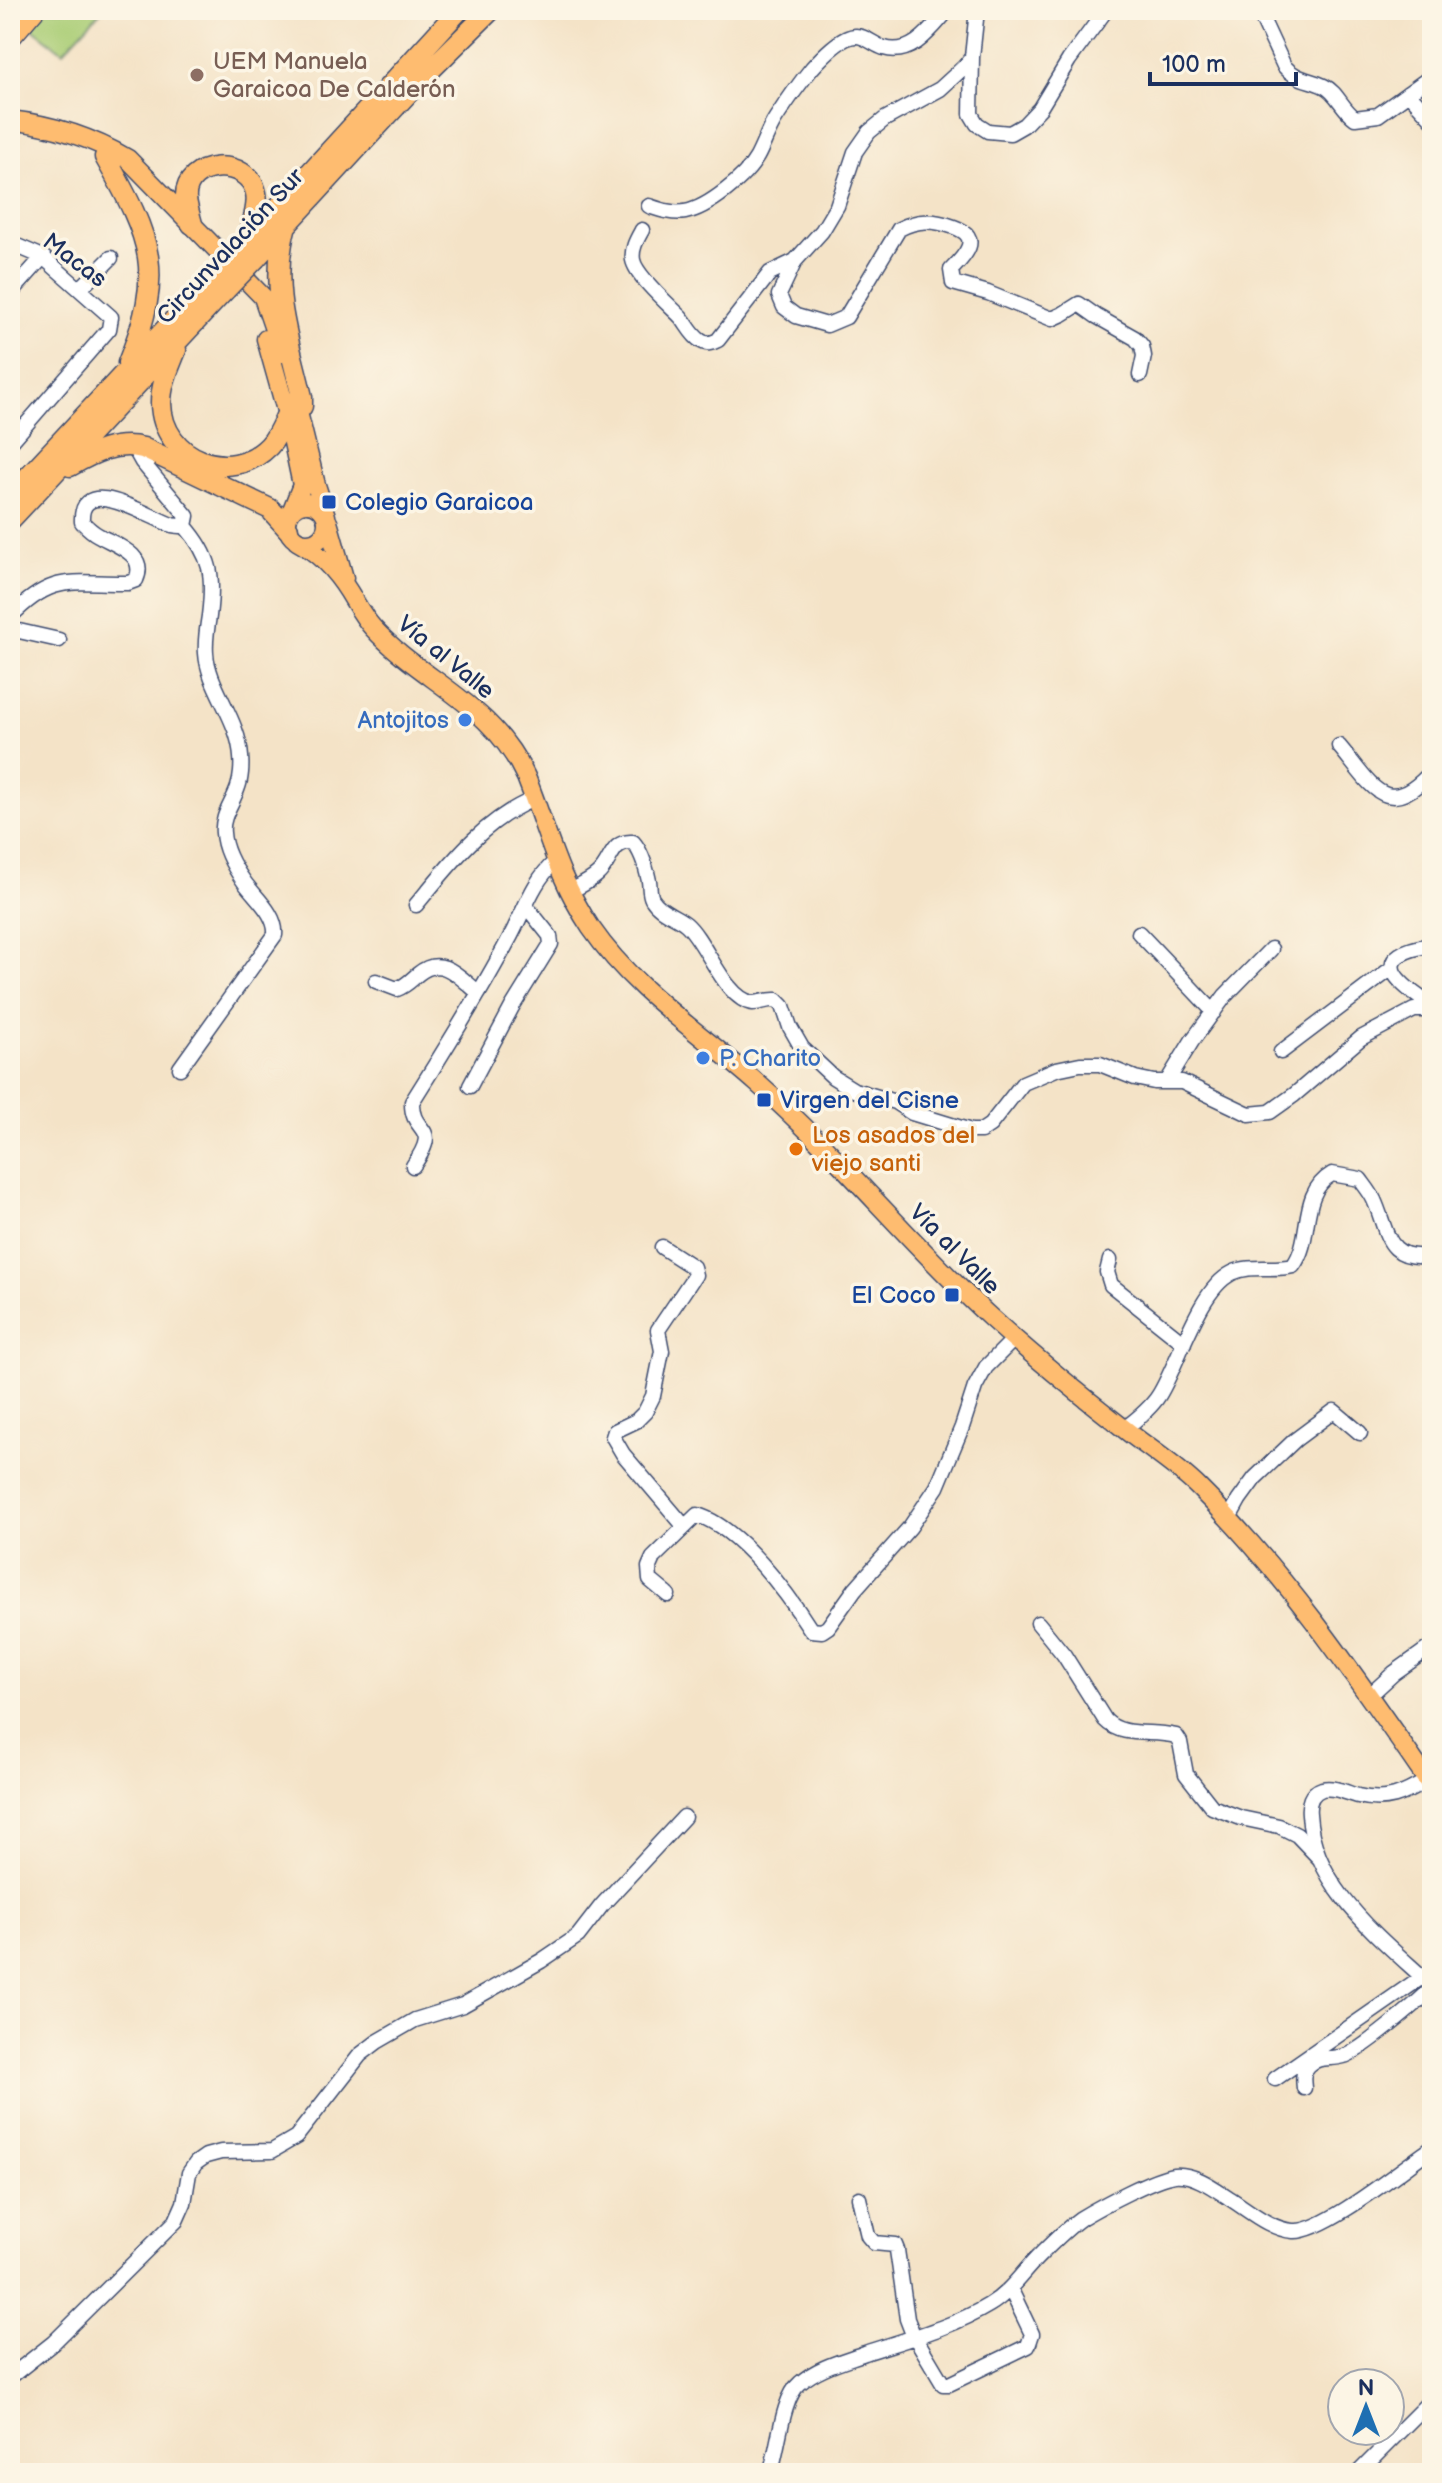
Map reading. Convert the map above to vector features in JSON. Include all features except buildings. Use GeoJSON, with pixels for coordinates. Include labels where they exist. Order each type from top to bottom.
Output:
{"type":"FeatureCollection","features":[{"type":"Feature","properties":{"kind":"highway","name":"Circunvalación Sur"},"geometry":{"type":"LineString","coordinates":[[10,520],[181,337],[249,248],[459,10]]}},
{"type":"Feature","properties":{"kind":"highway","name":"Circunvalación Sur"},"geometry":{"type":"LineString","coordinates":[[249,248],[286,225],[420,80],[491,10]]}},
{"type":"Feature","properties":{"kind":"highway"},"geometry":{"type":"LineString","coordinates":[[105,157],[143,230],[151,281],[143,323],[123,375]]}},
{"type":"Feature","properties":{"kind":"highway"},"geometry":{"type":"LineString","coordinates":[[192,224],[186,198],[189,183],[205,169],[219,166],[233,168],[247,175],[256,189],[257,201],[249,248]]}},
{"type":"Feature","properties":{"kind":"highway"},"geometry":{"type":"LineString","coordinates":[[181,337],[164,381],[161,407],[171,439],[185,453],[208,462],[241,462],[268,447],[293,413],[302,406],[278,281],[281,243],[286,225]]}},
{"type":"Feature","properties":{"kind":"highway","name":"Circunvalación Sur"},"geometry":{"type":"LineString","coordinates":[[10,496],[123,375],[221,282]]}},
{"type":"Feature","properties":{"kind":"highway"},"geometry":{"type":"LineString","coordinates":[[52,476],[105,449],[133,446],[153,452],[260,503],[292,526]]}},
{"type":"Feature","properties":{"kind":"main road"},"geometry":{"type":"LineString","coordinates":[[10,39],[35,10]]}},
{"type":"Feature","properties":{"kind":"main road"},"geometry":{"type":"LineString","coordinates":[[10,120],[68,132],[106,146],[128,159],[263,297],[278,339],[293,413],[302,485],[292,526]]}},
{"type":"Feature","properties":{"kind":"main road"},"geometry":{"type":"LineString","coordinates":[[10,129],[72,142],[105,157],[122,169],[243,289],[264,331],[293,413],[347,589]]}},
{"type":"Feature","properties":{"kind":"main road"},"geometry":{"type":"LineString","coordinates":[[302,503],[319,506],[327,519],[325,532],[318,540],[308,543],[292,526],[302,503]]}},
{"type":"Feature","properties":{"kind":"main road"},"geometry":{"type":"LineString","coordinates":[[292,526],[326,561],[347,589]]}},
{"type":"Feature","properties":{"kind":"main road","name":"Vía al Valle"},"geometry":{"type":"LineString","coordinates":[[347,589],[362,614],[389,643],[481,715],[520,765],[569,892],[591,928],[629,976],[756,1082],[808,1131],[923,1253],[1015,1338],[1124,1429],[1176,1467],[1229,1518],[1304,1608],[1430,1783]]}},
{"type":"Feature","properties":{"kind":"street"},"geometry":{"type":"LineString","coordinates":[[649,206],[668,212],[686,211],[700,206],[738,180],[757,158],[774,120],[813,67],[840,43],[856,36],[885,49],[906,48],[925,37],[948,10]]}},
{"type":"Feature","properties":{"kind":"street"},"geometry":{"type":"LineString","coordinates":[[977,10],[971,114],[977,124],[988,131],[1010,133],[1024,125],[1040,108],[1069,60],[1106,10]]}},
{"type":"Feature","properties":{"kind":"street"},"geometry":{"type":"LineString","coordinates":[[1258,10],[1290,74],[1332,91],[1346,112],[1355,118],[1378,115],[1432,76]]}},
{"type":"Feature","properties":{"kind":"street"},"geometry":{"type":"LineString","coordinates":[[642,230],[634,247],[635,266],[698,340],[711,343],[718,340],[770,273],[795,261],[811,246],[837,206],[855,152],[869,132],[885,119],[940,89],[972,57]]}},
{"type":"Feature","properties":{"kind":"street"},"geometry":{"type":"LineString","coordinates":[[1408,93],[1432,119]]}},
{"type":"Feature","properties":{"kind":"street"},"geometry":{"type":"LineString","coordinates":[[795,261],[779,295],[784,307],[796,316],[827,325],[846,317],[899,229],[914,221],[938,221],[964,231],[970,238],[963,258],[951,270],[953,283],[988,293],[1052,319],[1079,304],[1135,338],[1142,346],[1144,356],[1140,375]]}},
{"type":"Feature","properties":{"kind":"street","name":"Macas"},"geometry":{"type":"LineString","coordinates":[[10,243],[43,257],[111,317],[109,329],[10,443]]}},
{"type":"Feature","properties":{"kind":"street"},"geometry":{"type":"LineString","coordinates":[[10,294],[43,257]]}},
{"type":"Feature","properties":{"kind":"street"},"geometry":{"type":"LineString","coordinates":[[80,289],[111,258]]}},
{"type":"Feature","properties":{"kind":"street"},"geometry":{"type":"LineString","coordinates":[[133,446],[142,462],[187,516],[185,526],[206,553],[210,605],[205,654],[211,677],[234,726],[242,755],[238,787],[224,818],[222,832],[226,851],[244,882],[272,918],[275,928],[275,935],[180,1068]]}},
{"type":"Feature","properties":{"kind":"street"},"geometry":{"type":"LineString","coordinates":[[10,617],[34,595],[62,582],[128,583],[136,580],[139,563],[129,552],[94,533],[82,522],[81,511],[90,502],[125,503],[173,526],[185,526]]}},
{"type":"Feature","properties":{"kind":"street"},"geometry":{"type":"LineString","coordinates":[[10,629],[59,640]]}},
{"type":"Feature","properties":{"kind":"street"},"geometry":{"type":"LineString","coordinates":[[1339,746],[1383,795],[1409,793],[1432,771]]}},
{"type":"Feature","properties":{"kind":"street"},"geometry":{"type":"LineString","coordinates":[[416,905],[453,859],[490,824],[534,799]]}},
{"type":"Feature","properties":{"kind":"street"},"geometry":{"type":"LineString","coordinates":[[569,892],[598,875],[616,845],[623,841],[633,842],[641,851],[650,896],[659,908],[688,925],[734,992],[746,1001],[755,1003],[777,1000],[783,1006],[802,1048],[833,1077],[854,1090],[895,1102],[927,1119],[971,1131],[981,1131],[1000,1114],[1023,1083],[1056,1069],[1080,1064],[1100,1064],[1154,1082],[1182,1082],[1249,1114],[1270,1112],[1361,1038],[1414,1010],[1432,1008]]}},
{"type":"Feature","properties":{"kind":"street"},"geometry":{"type":"LineString","coordinates":[[413,1166],[427,1141],[425,1131],[412,1113],[412,1102],[479,993],[545,870],[555,862]]}},
{"type":"Feature","properties":{"kind":"street"},"geometry":{"type":"LineString","coordinates":[[470,1086],[512,1007],[551,944],[550,936],[526,906]]}},
{"type":"Feature","properties":{"kind":"street"},"geometry":{"type":"LineString","coordinates":[[1139,933],[1214,1012]]}},
{"type":"Feature","properties":{"kind":"street"},"geometry":{"type":"LineString","coordinates":[[1432,945],[1399,955],[1393,960],[1392,968],[1400,981],[1432,1008]]}},
{"type":"Feature","properties":{"kind":"street"},"geometry":{"type":"LineString","coordinates":[[1168,1080],[1225,996],[1271,949]]}},
{"type":"Feature","properties":{"kind":"street"},"geometry":{"type":"LineString","coordinates":[[376,981],[397,989],[433,965],[441,966],[479,993]]}},
{"type":"Feature","properties":{"kind":"street"},"geometry":{"type":"LineString","coordinates":[[1281,1052],[1392,968]]}},
{"type":"Feature","properties":{"kind":"street"},"geometry":{"type":"LineString","coordinates":[[1124,1429],[1159,1396],[1204,1303],[1217,1285],[1229,1274],[1293,1266],[1303,1247],[1312,1197],[1332,1174],[1360,1179],[1375,1202],[1385,1234],[1396,1248],[1412,1256],[1432,1255]]}},
{"type":"Feature","properties":{"kind":"street"},"geometry":{"type":"LineString","coordinates":[[662,1247],[693,1267],[695,1275],[658,1330],[662,1351],[653,1396],[645,1412],[636,1421],[615,1431],[613,1437],[623,1454],[685,1527]]}},
{"type":"Feature","properties":{"kind":"street"},"geometry":{"type":"LineString","coordinates":[[1110,1260],[1107,1272],[1111,1285],[1184,1343]]}},
{"type":"Feature","properties":{"kind":"street"},"geometry":{"type":"LineString","coordinates":[[668,1595],[650,1580],[649,1567],[653,1558],[697,1515],[707,1518],[750,1553],[776,1581],[811,1630],[822,1631],[828,1627],[855,1589],[910,1527],[928,1501],[952,1453],[975,1387],[986,1367],[1015,1338]]}},
{"type":"Feature","properties":{"kind":"street"},"geometry":{"type":"LineString","coordinates":[[1229,1518],[1255,1478],[1295,1440],[1334,1411],[1360,1433]]}},
{"type":"Feature","properties":{"kind":"street"},"geometry":{"type":"LineString","coordinates":[[1038,1623],[1064,1655],[1111,1727],[1122,1731],[1176,1736],[1186,1774],[1212,1807],[1241,1818],[1279,1826],[1297,1835],[1319,1858],[1357,1915],[1429,1983]]}},
{"type":"Feature","properties":{"kind":"street"},"geometry":{"type":"LineString","coordinates":[[1369,1696],[1394,1673],[1432,1646]]}},
{"type":"Feature","properties":{"kind":"street"},"geometry":{"type":"LineString","coordinates":[[1319,1858],[1310,1825],[1309,1806],[1312,1796],[1321,1789],[1338,1789],[1379,1799],[1401,1796],[1430,1783]]}},
{"type":"Feature","properties":{"kind":"street"},"geometry":{"type":"LineString","coordinates":[[10,2377],[53,2343],[176,2221],[184,2203],[189,2173],[196,2163],[221,2152],[272,2151],[296,2137],[360,2055],[377,2042],[415,2020],[463,2005],[541,1961],[578,1936],[602,1905],[684,1817]]}},
{"type":"Feature","properties":{"kind":"street"},"geometry":{"type":"LineString","coordinates":[[1275,2079],[1429,1983]]}},
{"type":"Feature","properties":{"kind":"street"},"geometry":{"type":"LineString","coordinates":[[1304,2088],[1305,2069],[1312,2062],[1345,2056],[1419,2001],[1429,1983]]}},
{"type":"Feature","properties":{"kind":"street"},"geometry":{"type":"LineString","coordinates":[[770,2473],[784,2415],[791,2393],[798,2384],[814,2372],[837,2362],[939,2329],[989,2305],[1080,2219],[1160,2179],[1176,2175],[1191,2177],[1212,2186],[1278,2227],[1293,2231],[1308,2229],[1352,2205],[1432,2148]]}},
{"type":"Feature","properties":{"kind":"street"},"geometry":{"type":"LineString","coordinates":[[859,2198],[868,2236],[874,2243],[895,2245],[907,2319],[943,2384],[949,2384],[1028,2346],[1032,2334],[1010,2288]]}},
{"type":"Feature","properties":{"kind":"street"},"geometry":{"type":"LineString","coordinates":[[1358,2473],[1432,2399]]}},
{"type":"Feature","properties":{"kind":"green space"},"geometry":{"type":"Polygon","coordinates":[[[46,10],[102,10],[63,52],[31,27],[46,10]]]}},
{"type":"Feature","properties":{"kind":"place","name":"UEM Manuela Garaicoa De Calderón"},"geometry":{"type":"Point","coordinates":[197,75]}},
{"type":"Feature","properties":{"kind":"place","name":"Colegio Garaicoa"},"geometry":{"type":"Point","coordinates":[329,502]}},
{"type":"Feature","properties":{"kind":"place","name":"Antojitos"},"geometry":{"type":"Point","coordinates":[465,720]}},
{"type":"Feature","properties":{"kind":"place","name":"P. Charito"},"geometry":{"type":"Point","coordinates":[703,1058]}},
{"type":"Feature","properties":{"kind":"place","name":"Virgen del Cisne"},"geometry":{"type":"Point","coordinates":[764,1100]}},
{"type":"Feature","properties":{"kind":"place","name":"Los asados del viejo santi"},"geometry":{"type":"Point","coordinates":[796,1149]}},
{"type":"Feature","properties":{"kind":"place","name":"El Coco"},"geometry":{"type":"Point","coordinates":[952,1295]}}]}
